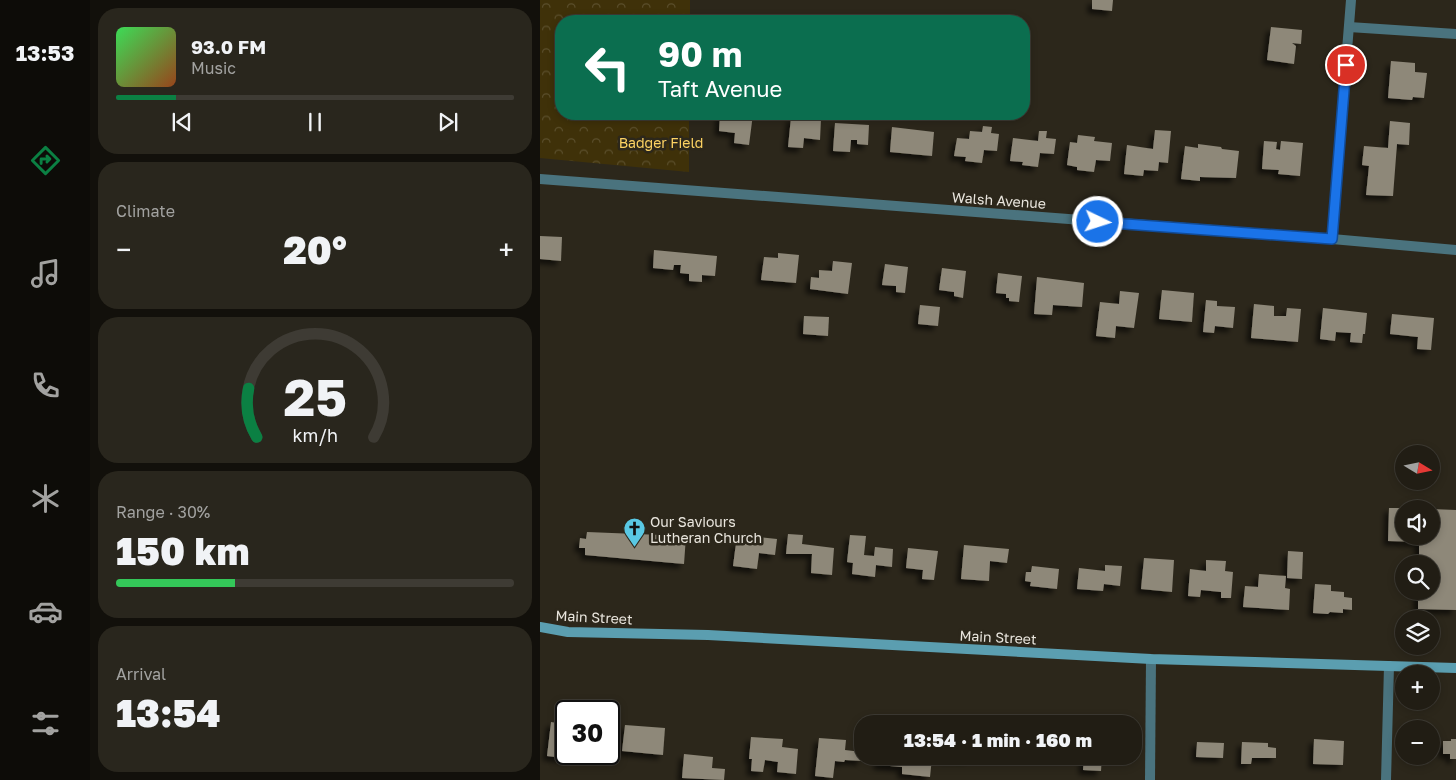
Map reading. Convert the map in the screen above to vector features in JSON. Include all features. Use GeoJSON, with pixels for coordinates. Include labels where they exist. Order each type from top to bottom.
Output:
{"type":"FeatureCollection","features":[{"type":"Feature","properties":{"kind":"main road","name":"Main Street"},"geometry":{"type":"LineString","coordinates":[[540,627],[568,632],[708,635],[1151,659],[1456,668]]}},
{"type":"Feature","properties":{"kind":"street"},"geometry":{"type":"LineString","coordinates":[[1332,239],[1351,0]]}},
{"type":"Feature","properties":{"kind":"street"},"geometry":{"type":"LineString","coordinates":[[1349,27],[1456,34]]}},
{"type":"Feature","properties":{"kind":"street","name":"Walsh Avenue"},"geometry":{"type":"LineString","coordinates":[[540,179],[1456,250]]}},
{"type":"Feature","properties":{"kind":"street"},"geometry":{"type":"LineString","coordinates":[[1150,780],[1151,659]]}},
{"type":"Feature","properties":{"kind":"street"},"geometry":{"type":"LineString","coordinates":[[1386,780],[1389,666]]}},
{"type":"Feature","properties":{"kind":"green space","name":"Badger Field"},"geometry":{"type":"Polygon","coordinates":[[[540,0],[690,0],[690,15],[555,15],[555,120],[689,120],[689,172],[540,158],[540,0]]]}},
{"type":"Feature","properties":{"kind":"building"},"geometry":{"type":"Polygon","coordinates":[[[1092,0],[1113,0],[1112,11],[1092,9],[1092,0]]]}},
{"type":"Feature","properties":{"kind":"building"},"geometry":{"type":"Polygon","coordinates":[[[1271,27],[1302,30],[1301,44],[1292,43],[1296,46],[1294,64],[1267,60],[1271,27]]]}},
{"type":"Feature","properties":{"kind":"building"},"geometry":{"type":"Polygon","coordinates":[[[1391,61],[1415,63],[1415,72],[1427,73],[1424,98],[1413,97],[1412,100],[1388,98],[1391,61]]]}},
{"type":"Feature","properties":{"kind":"building"},"geometry":{"type":"Polygon","coordinates":[[[720,120],[752,120],[749,145],[734,143],[735,133],[719,131],[720,120]]]}},
{"type":"Feature","properties":{"kind":"building"},"geometry":{"type":"Polygon","coordinates":[[[791,120],[821,120],[820,140],[804,138],[803,148],[788,147],[791,120]]]}},
{"type":"Feature","properties":{"kind":"building"},"geometry":{"type":"Polygon","coordinates":[[[1390,121],[1410,123],[1409,145],[1397,144],[1393,196],[1366,195],[1369,166],[1362,165],[1364,146],[1388,148],[1390,121]]]}},
{"type":"Feature","properties":{"kind":"building"},"geometry":{"type":"Polygon","coordinates":[[[835,123],[869,125],[868,145],[857,144],[857,140],[851,140],[850,152],[833,151],[835,123]]]}},
{"type":"Feature","properties":{"kind":"building"},"geometry":{"type":"Polygon","coordinates":[[[983,126],[992,127],[991,133],[999,134],[997,151],[984,150],[982,163],[965,161],[966,157],[954,156],[957,138],[969,139],[970,131],[982,132],[983,126]]]}},
{"type":"Feature","properties":{"kind":"building"},"geometry":{"type":"Polygon","coordinates":[[[892,127],[934,132],[932,156],[890,152],[892,127]]]}},
{"type":"Feature","properties":{"kind":"building"},"geometry":{"type":"Polygon","coordinates":[[[1155,130],[1171,131],[1168,163],[1159,162],[1158,171],[1144,170],[1143,176],[1124,174],[1127,145],[1153,149],[1155,130]]]}},
{"type":"Feature","properties":{"kind":"building"},"geometry":{"type":"Polygon","coordinates":[[[1039,131],[1047,131],[1046,138],[1056,139],[1054,154],[1040,153],[1038,167],[1022,165],[1023,162],[1010,161],[1013,138],[1038,141],[1039,131]]]}},
{"type":"Feature","properties":{"kind":"building"},"geometry":{"type":"Polygon","coordinates":[[[1078,135],[1095,137],[1094,141],[1112,143],[1110,161],[1096,160],[1094,172],[1077,170],[1077,167],[1067,165],[1070,142],[1077,143],[1078,135]]]}},
{"type":"Feature","properties":{"kind":"building"},"geometry":{"type":"Polygon","coordinates":[[[1264,141],[1277,142],[1276,149],[1280,150],[1281,141],[1303,143],[1300,176],[1278,174],[1279,170],[1262,169],[1264,141]]]}},
{"type":"Feature","properties":{"kind":"building"},"geometry":{"type":"Polygon","coordinates":[[[1198,144],[1239,151],[1236,178],[1200,177],[1200,181],[1181,179],[1185,146],[1198,148],[1198,144]]]}},
{"type":"Feature","properties":{"kind":"building"},"geometry":{"type":"Polygon","coordinates":[[[540,236],[562,237],[561,261],[540,259],[540,236]]]}},
{"type":"Feature","properties":{"kind":"building"},"geometry":{"type":"Polygon","coordinates":[[[654,250],[717,256],[715,276],[702,275],[702,282],[689,281],[689,274],[680,273],[681,265],[674,265],[673,270],[653,268],[654,250]]]}},
{"type":"Feature","properties":{"kind":"building"},"geometry":{"type":"Polygon","coordinates":[[[778,253],[799,255],[796,283],[761,280],[764,257],[778,258],[778,253]]]}},
{"type":"Feature","properties":{"kind":"building"},"geometry":{"type":"Polygon","coordinates":[[[833,261],[852,263],[848,294],[810,289],[811,277],[819,278],[819,270],[832,271],[833,261]]]}},
{"type":"Feature","properties":{"kind":"building"},"geometry":{"type":"Polygon","coordinates":[[[885,264],[908,267],[905,293],[896,292],[896,286],[882,285],[885,264]]]}},
{"type":"Feature","properties":{"kind":"building"},"geometry":{"type":"Polygon","coordinates":[[[942,268],[966,271],[963,298],[954,296],[954,292],[939,290],[942,268]]]}},
{"type":"Feature","properties":{"kind":"building"},"geometry":{"type":"Polygon","coordinates":[[[998,273],[1022,276],[1019,302],[1009,301],[1009,298],[1006,298],[1006,294],[996,293],[998,273]]]}},
{"type":"Feature","properties":{"kind":"building"},"geometry":{"type":"Polygon","coordinates":[[[1037,277],[1084,283],[1082,307],[1053,305],[1052,315],[1034,314],[1037,277]]]}},
{"type":"Feature","properties":{"kind":"building"},"geometry":{"type":"Polygon","coordinates":[[[1162,290],[1194,293],[1192,322],[1159,319],[1162,290]]]}},
{"type":"Feature","properties":{"kind":"building"},"geometry":{"type":"Polygon","coordinates":[[[1120,291],[1139,293],[1134,328],[1116,326],[1115,338],[1096,336],[1100,302],[1119,304],[1120,291]]]}},
{"type":"Feature","properties":{"kind":"building"},"geometry":{"type":"Polygon","coordinates":[[[1206,300],[1217,301],[1217,306],[1235,307],[1233,328],[1215,326],[1214,333],[1203,332],[1206,300]]]}},
{"type":"Feature","properties":{"kind":"building"},"geometry":{"type":"Polygon","coordinates":[[[1254,304],[1274,306],[1274,316],[1286,316],[1287,308],[1301,309],[1298,342],[1251,338],[1254,304]]]}},
{"type":"Feature","properties":{"kind":"building"},"geometry":{"type":"Polygon","coordinates":[[[920,305],[940,307],[938,326],[918,324],[920,305]]]}},
{"type":"Feature","properties":{"kind":"building"},"geometry":{"type":"Polygon","coordinates":[[[1323,308],[1367,313],[1362,343],[1350,342],[1351,333],[1336,332],[1335,341],[1320,339],[1323,308]]]}},
{"type":"Feature","properties":{"kind":"building"},"geometry":{"type":"Polygon","coordinates":[[[1392,314],[1434,318],[1431,350],[1417,349],[1418,337],[1390,334],[1392,314]]]}},
{"type":"Feature","properties":{"kind":"building"},"geometry":{"type":"Polygon","coordinates":[[[804,316],[829,317],[828,336],[803,334],[804,316]]]}},
{"type":"Feature","properties":{"kind":"building"},"geometry":{"type":"Polygon","coordinates":[[[1389,508],[1395,508],[1395,541],[1388,541],[1389,508]]]}},
{"type":"Feature","properties":{"kind":"building"},"geometry":{"type":"Polygon","coordinates":[[[1440,509],[1456,510],[1456,610],[1418,609],[1418,600],[1440,600],[1440,555],[1419,555],[1419,545],[1440,545],[1440,509]]]}},
{"type":"Feature","properties":{"kind":"building","name":"Our Saviours Lutheran Church"},"geometry":{"type":"Polygon","coordinates":[[[587,532],[686,536],[684,564],[585,555],[585,548],[579,548],[580,538],[586,539],[587,532]]]}},
{"type":"Feature","properties":{"kind":"building"},"geometry":{"type":"Polygon","coordinates":[[[788,534],[803,535],[802,544],[834,548],[832,575],[811,573],[812,554],[786,554],[788,534]]]}},
{"type":"Feature","properties":{"kind":"building"},"geometry":{"type":"Polygon","coordinates":[[[850,535],[866,536],[864,555],[874,556],[875,547],[893,549],[892,567],[876,565],[875,577],[852,574],[853,563],[847,562],[850,535]]]}},
{"type":"Feature","properties":{"kind":"building"},"geometry":{"type":"Polygon","coordinates":[[[758,537],[777,539],[775,555],[759,553],[757,569],[733,566],[736,543],[757,545],[758,537]]]}},
{"type":"Feature","properties":{"kind":"building"},"geometry":{"type":"Polygon","coordinates":[[[964,545],[1009,549],[1007,563],[990,561],[989,581],[961,579],[964,545]]]}},
{"type":"Feature","properties":{"kind":"building"},"geometry":{"type":"Polygon","coordinates":[[[908,548],[938,551],[934,580],[922,579],[923,570],[906,568],[908,548]]]}},
{"type":"Feature","properties":{"kind":"building"},"geometry":{"type":"Polygon","coordinates":[[[1288,551],[1303,552],[1302,579],[1287,578],[1288,551]]]}},
{"type":"Feature","properties":{"kind":"building"},"geometry":{"type":"Polygon","coordinates":[[[1144,558],[1174,560],[1172,592],[1141,589],[1144,558]]]}},
{"type":"Feature","properties":{"kind":"building"},"geometry":{"type":"Polygon","coordinates":[[[1206,560],[1226,561],[1225,571],[1233,572],[1231,598],[1221,598],[1221,592],[1201,590],[1200,597],[1188,596],[1190,569],[1206,571],[1206,560]]]}},
{"type":"Feature","properties":{"kind":"building"},"geometry":{"type":"Polygon","coordinates":[[[1105,565],[1122,566],[1120,586],[1104,584],[1103,591],[1077,589],[1079,568],[1105,571],[1105,565]]]}},
{"type":"Feature","properties":{"kind":"building"},"geometry":{"type":"Polygon","coordinates":[[[1032,566],[1059,569],[1057,589],[1030,586],[1031,582],[1025,581],[1026,572],[1031,572],[1032,566]]]}},
{"type":"Feature","properties":{"kind":"building"},"geometry":{"type":"Polygon","coordinates":[[[1259,574],[1286,576],[1285,588],[1290,589],[1289,610],[1243,607],[1245,586],[1258,587],[1259,574]]]}},
{"type":"Feature","properties":{"kind":"building"},"geometry":{"type":"Polygon","coordinates":[[[1315,584],[1331,585],[1331,591],[1344,592],[1344,597],[1352,598],[1352,610],[1343,609],[1343,613],[1313,613],[1315,584]]]}},
{"type":"Feature","properties":{"kind":"building"},"geometry":{"type":"Polygon","coordinates":[[[551,722],[555,723],[555,757],[547,756],[551,722]]]}},
{"type":"Feature","properties":{"kind":"building"},"geometry":{"type":"Polygon","coordinates":[[[625,725],[665,728],[663,755],[622,751],[625,725]]]}},
{"type":"Feature","properties":{"kind":"building"},"geometry":{"type":"Polygon","coordinates":[[[751,737],[783,739],[782,747],[798,749],[796,774],[777,772],[778,762],[765,760],[763,772],[751,771],[752,759],[749,759],[751,737]]]}},
{"type":"Feature","properties":{"kind":"building"},"geometry":{"type":"Polygon","coordinates":[[[819,738],[846,740],[845,750],[854,751],[854,761],[835,761],[833,778],[815,776],[819,738]]]}},
{"type":"Feature","properties":{"kind":"building"},"geometry":{"type":"Polygon","coordinates":[[[1314,739],[1344,741],[1343,765],[1313,764],[1314,739]]]}},
{"type":"Feature","properties":{"kind":"building"},"geometry":{"type":"Polygon","coordinates":[[[1451,739],[1456,739],[1456,759],[1450,759],[1450,754],[1443,754],[1443,741],[1451,741],[1451,739]]]}},
{"type":"Feature","properties":{"kind":"building"},"geometry":{"type":"Polygon","coordinates":[[[1197,742],[1224,743],[1223,758],[1196,757],[1197,742]]]}},
{"type":"Feature","properties":{"kind":"building"},"geometry":{"type":"Polygon","coordinates":[[[1242,742],[1268,743],[1268,747],[1276,748],[1276,758],[1252,758],[1251,764],[1241,764],[1242,742]]]}},
{"type":"Feature","properties":{"kind":"building"},"geometry":{"type":"Polygon","coordinates":[[[684,754],[713,757],[712,768],[725,769],[724,780],[682,778],[684,754]]]}},
{"type":"Feature","properties":{"kind":"building"},"geometry":{"type":"Polygon","coordinates":[[[878,765],[931,765],[930,777],[902,774],[902,767],[878,765]]]}},
{"type":"Feature","properties":{"kind":"building"},"geometry":{"type":"Polygon","coordinates":[[[1083,765],[1101,765],[1101,771],[1083,770],[1083,765]]]}},
{"type":"Feature","properties":{"kind":"place","name":"Our Saviours Lutheran Church"},"geometry":{"type":"Point","coordinates":[634,548]}},
{"type":"Feature","properties":{"kind":"route"},"geometry":{"type":"LineString","coordinates":[[1098,222],[1332,239],[1346,65]]}}]}
